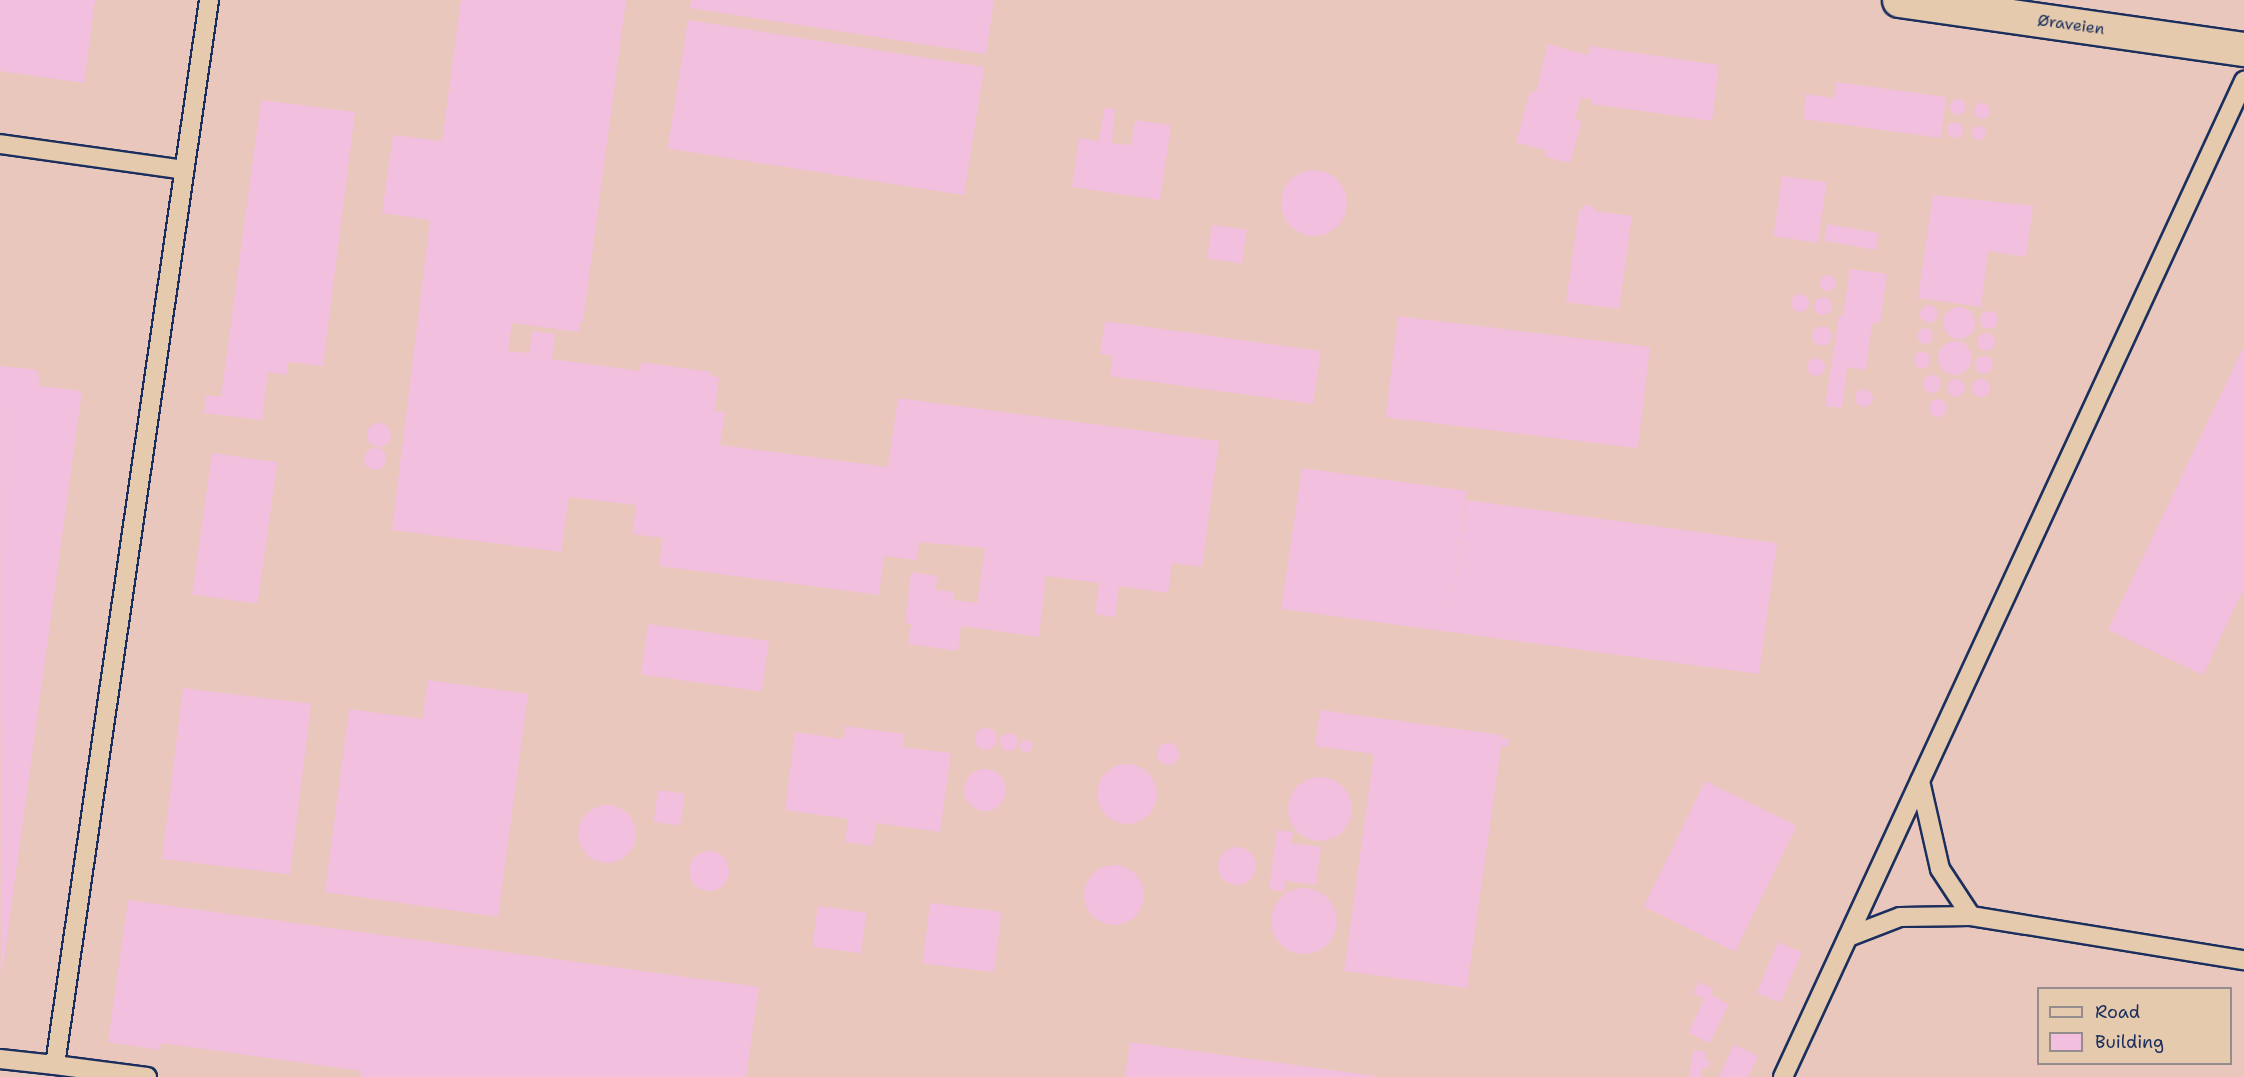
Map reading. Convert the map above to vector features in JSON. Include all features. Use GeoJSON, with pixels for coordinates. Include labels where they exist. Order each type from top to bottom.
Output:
{"type":"FeatureCollection","features":[{"type":"Feature","properties":{"kind":"street","name":"Øraveien"},"geometry":{"type":"LineString","coordinates":[[1899,0],[2244,49]]}},
{"type":"Feature","properties":{"kind":"lane"},"geometry":{"type":"LineString","coordinates":[[55,1065],[208,0]]}},
{"type":"Feature","properties":{"kind":"lane"},"geometry":{"type":"LineString","coordinates":[[1783,1077],[2244,81]]}},
{"type":"Feature","properties":{"kind":"lane"},"geometry":{"type":"LineString","coordinates":[[0,144],[184,170]]}},
{"type":"Feature","properties":{"kind":"lane"},"geometry":{"type":"LineString","coordinates":[[1920,781],[1940,869],[1971,916]]}},
{"type":"Feature","properties":{"kind":"lane"},"geometry":{"type":"LineString","coordinates":[[1848,937],[1900,917],[1971,916],[2244,960]]}},
{"type":"Feature","properties":{"kind":"lane"},"geometry":{"type":"LineString","coordinates":[[0,1059],[147,1077]]}},
{"type":"Feature","properties":{"kind":"shaded area"},"geometry":{"type":"Polygon","coordinates":[[[0,0],[2244,0],[2244,1077],[0,1077],[0,0]]]}},
{"type":"Feature","properties":{"kind":"building"},"geometry":{"type":"Polygon","coordinates":[[[0,0],[95,0],[84,83],[0,71],[0,0]]]}},
{"type":"Feature","properties":{"kind":"building"},"geometry":{"type":"Polygon","coordinates":[[[461,0],[626,0],[583,322],[580,322],[579,332],[512,323],[508,351],[529,353],[532,331],[555,334],[552,359],[640,371],[641,362],[711,372],[710,376],[719,377],[715,411],[725,412],[720,445],[888,467],[898,398],[1219,441],[1202,567],[1172,563],[1168,593],[1119,586],[1115,617],[1095,614],[1099,583],[1046,576],[1039,637],[961,626],[958,651],[908,644],[911,624],[905,623],[911,572],[938,576],[935,590],[954,592],[954,600],[977,603],[985,548],[919,542],[917,560],[884,556],[879,595],[659,566],[663,538],[632,534],[636,505],[569,497],[561,552],[392,530],[430,220],[382,213],[393,135],[442,141],[461,0]]]}},
{"type":"Feature","properties":{"kind":"building"},"geometry":{"type":"Polygon","coordinates":[[[691,0],[994,0],[986,54],[690,8],[691,0]]]}},
{"type":"Feature","properties":{"kind":"building"},"geometry":{"type":"Polygon","coordinates":[[[688,20],[984,67],[964,195],[668,148],[688,20]]]}},
{"type":"Feature","properties":{"kind":"building"},"geometry":{"type":"Polygon","coordinates":[[[1548,44],[1588,55],[1590,46],[1719,65],[1712,121],[1591,104],[1592,99],[1581,98],[1575,119],[1582,121],[1570,163],[1545,157],[1546,150],[1516,143],[1530,91],[1536,92],[1548,44]]]}},
{"type":"Feature","properties":{"kind":"building"},"geometry":{"type":"Polygon","coordinates":[[[1836,82],[1946,97],[1941,138],[1803,119],[1806,94],[1834,98],[1836,82]]]}},
{"type":"Feature","properties":{"kind":"building"},"geometry":{"type":"Polygon","coordinates":[[[1958,99],[1964,101],[1966,107],[1964,113],[1958,115],[1952,113],[1950,107],[1952,101],[1958,99]]]}},
{"type":"Feature","properties":{"kind":"building"},"geometry":{"type":"Polygon","coordinates":[[[261,100],[355,112],[323,366],[288,362],[287,375],[268,372],[262,420],[204,413],[206,395],[221,397],[261,100]]]}},
{"type":"Feature","properties":{"kind":"building"},"geometry":{"type":"Polygon","coordinates":[[[1982,103],[1990,111],[1982,119],[1974,111],[1982,103]]]}},
{"type":"Feature","properties":{"kind":"building"},"geometry":{"type":"Polygon","coordinates":[[[1104,108],[1115,109],[1112,143],[1131,145],[1135,120],[1171,125],[1160,200],[1072,187],[1079,138],[1099,141],[1104,108]]]}},
{"type":"Feature","properties":{"kind":"building"},"geometry":{"type":"Polygon","coordinates":[[[1955,122],[1963,130],[1955,138],[1947,130],[1955,122]]]}},
{"type":"Feature","properties":{"kind":"building"},"geometry":{"type":"Polygon","coordinates":[[[1976,126],[1982,126],[1986,133],[1982,140],[1976,140],[1972,136],[1972,130],[1976,126]]]}},
{"type":"Feature","properties":{"kind":"building"},"geometry":{"type":"Polygon","coordinates":[[[1314,170],[1326,173],[1337,180],[1344,191],[1347,203],[1344,215],[1337,226],[1326,233],[1314,236],[1302,233],[1291,226],[1284,215],[1281,203],[1284,191],[1291,180],[1302,173],[1314,170]]]}},
{"type":"Feature","properties":{"kind":"building"},"geometry":{"type":"Polygon","coordinates":[[[1782,176],[1827,182],[1818,243],[1774,236],[1782,176]]]}},
{"type":"Feature","properties":{"kind":"building"},"geometry":{"type":"Polygon","coordinates":[[[1933,195],[2033,206],[2026,257],[1988,251],[1981,307],[1918,298],[1933,195]]]}},
{"type":"Feature","properties":{"kind":"building"},"geometry":{"type":"Polygon","coordinates":[[[1584,205],[1595,207],[1595,211],[1632,216],[1619,309],[1566,302],[1579,209],[1584,210],[1584,205]]]}},
{"type":"Feature","properties":{"kind":"building"},"geometry":{"type":"Polygon","coordinates":[[[1827,224],[1879,233],[1876,250],[1824,241],[1827,224]]]}},
{"type":"Feature","properties":{"kind":"building"},"geometry":{"type":"Polygon","coordinates":[[[1212,225],[1247,230],[1242,264],[1207,259],[1212,225]]]}},
{"type":"Feature","properties":{"kind":"building"},"geometry":{"type":"Polygon","coordinates":[[[1850,269],[1887,274],[1880,324],[1872,323],[1866,370],[1847,367],[1842,408],[1825,406],[1839,315],[1843,316],[1850,269]]]}},
{"type":"Feature","properties":{"kind":"building"},"geometry":{"type":"Polygon","coordinates":[[[1825,275],[1831,275],[1836,283],[1834,289],[1825,291],[1820,286],[1820,280],[1825,275]]]}},
{"type":"Feature","properties":{"kind":"building"},"geometry":{"type":"Polygon","coordinates":[[[1800,294],[1806,297],[1809,303],[1806,309],[1800,312],[1794,309],[1791,303],[1794,297],[1800,294]]]}},
{"type":"Feature","properties":{"kind":"building"},"geometry":{"type":"Polygon","coordinates":[[[1823,297],[1829,300],[1832,306],[1829,312],[1823,315],[1817,312],[1814,306],[1817,300],[1823,297]]]}},
{"type":"Feature","properties":{"kind":"building"},"geometry":{"type":"Polygon","coordinates":[[[1925,305],[1933,305],[1938,310],[1936,321],[1925,323],[1920,318],[1920,310],[1925,305]]]}},
{"type":"Feature","properties":{"kind":"building"},"geometry":{"type":"Polygon","coordinates":[[[1959,307],[1971,311],[1975,323],[1971,335],[1959,339],[1947,335],[1943,323],[1947,311],[1959,307]]]}},
{"type":"Feature","properties":{"kind":"building"},"geometry":{"type":"Polygon","coordinates":[[[1985,311],[1993,311],[1998,316],[1996,327],[1985,329],[1980,324],[1980,316],[1985,311]]]}},
{"type":"Feature","properties":{"kind":"building"},"geometry":{"type":"Polygon","coordinates":[[[1398,316],[1650,347],[1638,448],[1386,417],[1398,316]]]}},
{"type":"Feature","properties":{"kind":"building"},"geometry":{"type":"Polygon","coordinates":[[[1105,321],[1321,351],[1313,404],[1110,376],[1112,356],[1100,354],[1105,321]]]}},
{"type":"Feature","properties":{"kind":"building"},"geometry":{"type":"Polygon","coordinates":[[[1822,326],[1829,329],[1832,336],[1829,343],[1822,346],[1815,343],[1812,336],[1815,329],[1822,326]]]}},
{"type":"Feature","properties":{"kind":"building"},"geometry":{"type":"Polygon","coordinates":[[[1922,328],[1928,328],[1933,336],[1931,342],[1922,344],[1917,339],[1917,333],[1922,328]]]}},
{"type":"Feature","properties":{"kind":"building"},"geometry":{"type":"Polygon","coordinates":[[[1986,333],[1992,336],[1995,342],[1992,348],[1986,351],[1980,348],[1977,342],[1980,336],[1986,333]]]}},
{"type":"Feature","properties":{"kind":"building"},"geometry":{"type":"Polygon","coordinates":[[[1955,341],[1967,346],[1972,358],[1967,370],[1955,375],[1943,370],[1938,358],[1943,346],[1955,341]]]}},
{"type":"Feature","properties":{"kind":"building"},"geometry":{"type":"Polygon","coordinates":[[[2244,346],[2244,588],[2203,675],[2108,630],[2244,346]]]}},
{"type":"Feature","properties":{"kind":"building"},"geometry":{"type":"Polygon","coordinates":[[[1919,352],[1925,352],[1930,360],[1928,366],[1919,368],[1914,363],[1914,357],[1919,352]]]}},
{"type":"Feature","properties":{"kind":"building"},"geometry":{"type":"Polygon","coordinates":[[[1984,356],[1990,359],[1993,365],[1990,371],[1984,374],[1978,371],[1975,365],[1978,359],[1984,356]]]}},
{"type":"Feature","properties":{"kind":"building"},"geometry":{"type":"Polygon","coordinates":[[[1816,358],[1822,361],[1825,367],[1822,373],[1816,376],[1810,373],[1807,367],[1810,361],[1816,358]]]}},
{"type":"Feature","properties":{"kind":"building"},"geometry":{"type":"Polygon","coordinates":[[[0,366],[37,370],[40,386],[82,391],[1,981],[0,366]]]}},
{"type":"Feature","properties":{"kind":"building"},"geometry":{"type":"Polygon","coordinates":[[[1932,375],[1938,378],[1941,384],[1938,390],[1932,393],[1926,390],[1923,384],[1926,378],[1932,375]]]}},
{"type":"Feature","properties":{"kind":"building"},"geometry":{"type":"Polygon","coordinates":[[[1956,379],[1962,382],[1965,388],[1962,394],[1956,397],[1950,394],[1947,388],[1950,382],[1956,379]]]}},
{"type":"Feature","properties":{"kind":"building"},"geometry":{"type":"Polygon","coordinates":[[[1981,379],[1987,382],[1990,388],[1987,394],[1981,397],[1975,394],[1972,388],[1975,382],[1981,379]]]}},
{"type":"Feature","properties":{"kind":"building"},"geometry":{"type":"Polygon","coordinates":[[[1864,389],[1870,392],[1873,398],[1870,404],[1864,407],[1858,404],[1855,398],[1858,392],[1864,389]]]}},
{"type":"Feature","properties":{"kind":"building"},"geometry":{"type":"Polygon","coordinates":[[[1938,399],[1944,402],[1947,408],[1944,414],[1938,417],[1932,414],[1929,408],[1932,402],[1938,399]]]}},
{"type":"Feature","properties":{"kind":"building"},"geometry":{"type":"Polygon","coordinates":[[[379,423],[387,427],[391,435],[387,443],[379,447],[371,443],[367,435],[371,427],[379,423]]]}},
{"type":"Feature","properties":{"kind":"building"},"geometry":{"type":"Polygon","coordinates":[[[375,448],[383,451],[386,459],[383,467],[375,470],[367,467],[364,459],[367,451],[375,448]]]}},
{"type":"Feature","properties":{"kind":"building"},"geometry":{"type":"Polygon","coordinates":[[[212,453],[277,462],[257,604],[192,595],[212,453]]]}},
{"type":"Feature","properties":{"kind":"building"},"geometry":{"type":"Polygon","coordinates":[[[1302,468],[1467,491],[1451,613],[1467,500],[1777,543],[1759,674],[1281,609],[1302,468]]]}},
{"type":"Feature","properties":{"kind":"building"},"geometry":{"type":"Polygon","coordinates":[[[648,624],[769,641],[762,691],[641,675],[648,624]]]}},
{"type":"Feature","properties":{"kind":"building"},"geometry":{"type":"Polygon","coordinates":[[[428,680],[528,694],[498,917],[325,892],[349,709],[422,719],[428,680]]]}},
{"type":"Feature","properties":{"kind":"building"},"geometry":{"type":"Polygon","coordinates":[[[183,688],[311,704],[290,874],[162,859],[183,688]]]}},
{"type":"Feature","properties":{"kind":"building"},"geometry":{"type":"Polygon","coordinates":[[[1320,710],[1502,735],[1502,738],[1509,739],[1508,747],[1501,746],[1467,988],[1344,971],[1374,754],[1315,746],[1320,710]]]}},
{"type":"Feature","properties":{"kind":"building"},"geometry":{"type":"Polygon","coordinates":[[[845,726],[904,734],[902,747],[951,753],[940,832],[876,823],[873,846],[845,842],[848,819],[785,810],[795,732],[844,739],[845,726]]]}},
{"type":"Feature","properties":{"kind":"building"},"geometry":{"type":"Polygon","coordinates":[[[986,728],[994,731],[997,739],[994,747],[986,750],[978,747],[975,739],[978,731],[986,728]]]}},
{"type":"Feature","properties":{"kind":"building"},"geometry":{"type":"Polygon","coordinates":[[[1009,733],[1015,736],[1018,742],[1015,748],[1009,751],[1003,748],[1000,742],[1003,736],[1009,733]]]}},
{"type":"Feature","properties":{"kind":"building"},"geometry":{"type":"Polygon","coordinates":[[[1028,740],[1032,746],[1028,752],[1024,752],[1020,744],[1028,740]]]}},
{"type":"Feature","properties":{"kind":"building"},"geometry":{"type":"Polygon","coordinates":[[[1164,743],[1172,743],[1179,750],[1179,758],[1172,765],[1164,765],[1157,758],[1157,750],[1164,743]]]}},
{"type":"Feature","properties":{"kind":"building"},"geometry":{"type":"Polygon","coordinates":[[[1127,764],[1144,769],[1152,777],[1157,794],[1152,811],[1144,819],[1127,824],[1110,819],[1102,811],[1097,794],[1102,777],[1110,769],[1127,764]]]}},
{"type":"Feature","properties":{"kind":"building"},"geometry":{"type":"Polygon","coordinates":[[[985,769],[1000,775],[1006,790],[1000,805],[985,811],[970,805],[964,790],[970,775],[985,769]]]}},
{"type":"Feature","properties":{"kind":"building"},"geometry":{"type":"Polygon","coordinates":[[[1314,777],[1326,777],[1343,786],[1350,797],[1352,809],[1350,821],[1343,832],[1326,841],[1314,841],[1302,836],[1293,827],[1288,815],[1288,803],[1293,791],[1302,782],[1314,777]]]}},
{"type":"Feature","properties":{"kind":"building"},"geometry":{"type":"Polygon","coordinates":[[[1705,781],[1797,826],[1735,952],[1644,907],[1705,781]]]}},
{"type":"Feature","properties":{"kind":"building"},"geometry":{"type":"Polygon","coordinates":[[[658,790],[685,794],[680,825],[654,822],[658,790]]]}},
{"type":"Feature","properties":{"kind":"building"},"geometry":{"type":"Polygon","coordinates":[[[607,805],[623,810],[631,818],[636,834],[631,850],[623,858],[607,863],[591,858],[583,850],[578,834],[583,818],[591,810],[607,805]]]}},
{"type":"Feature","properties":{"kind":"building"},"geometry":{"type":"Polygon","coordinates":[[[1277,830],[1293,832],[1291,843],[1321,847],[1316,885],[1286,881],[1285,892],[1269,889],[1277,830]]]}},
{"type":"Feature","properties":{"kind":"building"},"geometry":{"type":"Polygon","coordinates":[[[1237,847],[1250,853],[1256,866],[1250,879],[1237,885],[1224,879],[1218,866],[1224,853],[1237,847]]]}},
{"type":"Feature","properties":{"kind":"building"},"geometry":{"type":"Polygon","coordinates":[[[709,851],[717,852],[723,857],[728,863],[728,879],[723,885],[717,890],[709,891],[701,890],[695,885],[690,879],[689,871],[690,863],[695,857],[701,852],[709,851]]]}},
{"type":"Feature","properties":{"kind":"building"},"geometry":{"type":"Polygon","coordinates":[[[1114,865],[1131,870],[1139,878],[1144,895],[1139,912],[1131,920],[1114,925],[1097,920],[1089,912],[1084,895],[1089,878],[1097,870],[1114,865]]]}},
{"type":"Feature","properties":{"kind":"building"},"geometry":{"type":"Polygon","coordinates":[[[1304,888],[1316,891],[1327,898],[1334,909],[1337,921],[1334,933],[1327,944],[1316,951],[1304,954],[1292,951],[1281,944],[1274,933],[1271,921],[1274,909],[1281,898],[1292,891],[1304,888]]]}},
{"type":"Feature","properties":{"kind":"building"},"geometry":{"type":"Polygon","coordinates":[[[128,900],[759,987],[746,1077],[366,1077],[360,1076],[361,1071],[161,1043],[160,1050],[108,1042],[128,900]]]}},
{"type":"Feature","properties":{"kind":"building"},"geometry":{"type":"Polygon","coordinates":[[[930,903],[1001,912],[994,972],[923,964],[930,903]]]}},
{"type":"Feature","properties":{"kind":"building"},"geometry":{"type":"Polygon","coordinates":[[[818,906],[867,913],[861,953],[812,947],[818,906]]]}},
{"type":"Feature","properties":{"kind":"building"},"geometry":{"type":"Polygon","coordinates":[[[1778,942],[1802,952],[1780,1003],[1757,993],[1778,942]]]}},
{"type":"Feature","properties":{"kind":"building"},"geometry":{"type":"Polygon","coordinates":[[[1699,982],[1713,989],[1711,995],[1729,1004],[1710,1043],[1688,1033],[1704,999],[1693,993],[1699,982]]]}},
{"type":"Feature","properties":{"kind":"building"},"geometry":{"type":"Polygon","coordinates":[[[1130,1042],[1375,1076],[1125,1077],[1130,1042]]]}},
{"type":"Feature","properties":{"kind":"building"},"geometry":{"type":"Polygon","coordinates":[[[1734,1044],[1758,1056],[1748,1077],[1719,1077],[1734,1044]]]}},
{"type":"Feature","properties":{"kind":"building"},"geometry":{"type":"Polygon","coordinates":[[[1693,1050],[1705,1052],[1705,1059],[1710,1060],[1708,1068],[1702,1068],[1701,1077],[1689,1077],[1693,1050]]]}}]}
